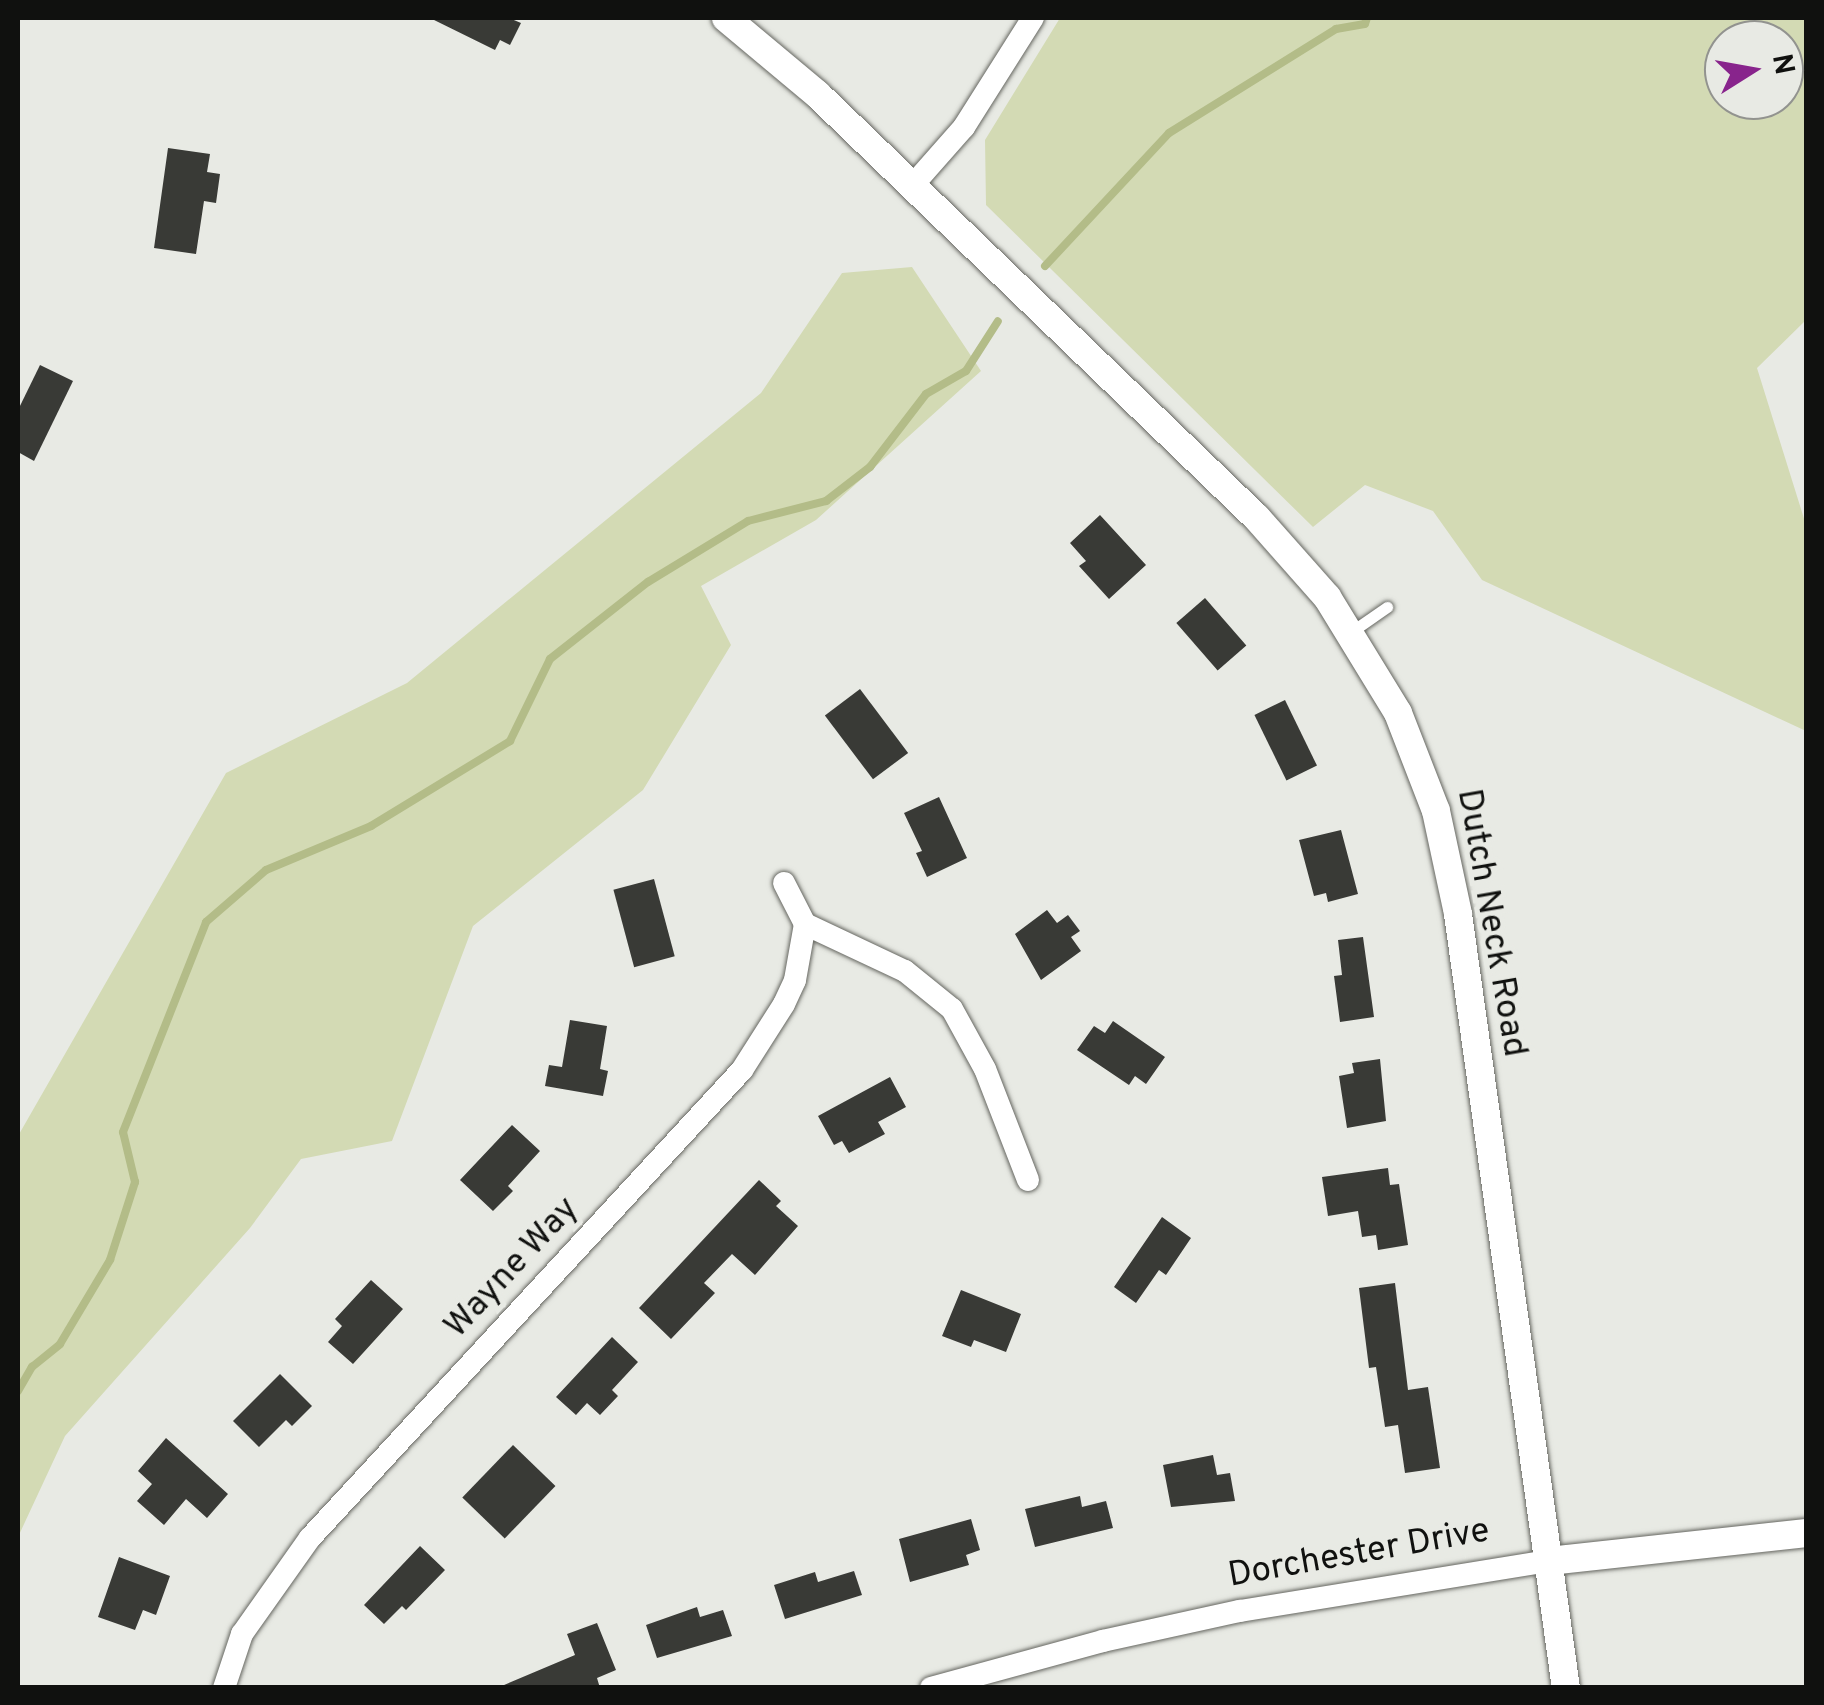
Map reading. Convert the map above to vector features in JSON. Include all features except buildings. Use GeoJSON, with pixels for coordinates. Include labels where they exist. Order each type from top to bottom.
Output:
{"type":"FeatureCollection","features":[{"type":"Feature","properties":{"kind":"street","name":"Dutch Neck Road"},"geometry":{"type":"LineString","coordinates":[[726,18],[818,94],[1257,518],[1327,596],[1398,713],[1421,763],[1448,856],[1566,1688]]}},
{"type":"Feature","properties":{"kind":"street"},"geometry":{"type":"LineString","coordinates":[[912,186],[964,127],[1033,18]]}},
{"type":"Feature","properties":{"kind":"street"},"geometry":{"type":"LineString","coordinates":[[784,883],[806,924],[905,972],[952,1009],[980,1057],[1028,1180]]}},
{"type":"Feature","properties":{"kind":"street","name":"Wayne Way"},"geometry":{"type":"LineString","coordinates":[[224,1688],[242,1634],[310,1538],[742,1070],[795,980],[806,924]]}},
{"type":"Feature","properties":{"kind":"street","name":"Dorchester Drive"},"geometry":{"type":"LineString","coordinates":[[931,1688],[976,1681],[1240,1611],[1548,1561],[1806,1532]]}},
{"type":"Feature","properties":{"kind":"lane"},"geometry":{"type":"LineString","coordinates":[[1351,632],[1387,607]]}},
{"type":"Feature","properties":{"kind":"green space"},"geometry":{"type":"Polygon","coordinates":[[[1060,18],[1806,18],[1806,320],[1757,368],[1806,525],[1806,731],[1482,580],[1433,511],[1365,485],[1313,527],[986,205],[985,140],[1060,18]]]}},
{"type":"Feature","properties":{"kind":"green space"},"geometry":{"type":"Polygon","coordinates":[[[912,267],[981,371],[816,520],[701,586],[731,645],[643,790],[473,926],[392,1141],[301,1159],[250,1228],[65,1436],[18,1537],[18,1136],[226,773],[407,683],[761,393],[842,273],[912,267]]]}},
{"type":"Feature","properties":{"kind":"waterway"},"geometry":{"type":"LineString","coordinates":[[1045,266],[1169,133],[1336,29],[1365,24],[1367,18]]}},
{"type":"Feature","properties":{"kind":"waterway"},"geometry":{"type":"LineString","coordinates":[[18,1391],[32,1367],[60,1344],[110,1260],[135,1182],[123,1132],[206,922],[266,870],[371,826],[510,741],[550,659],[648,582],[748,521],[826,501],[870,467],[926,394],[966,371],[998,321]]}}]}
